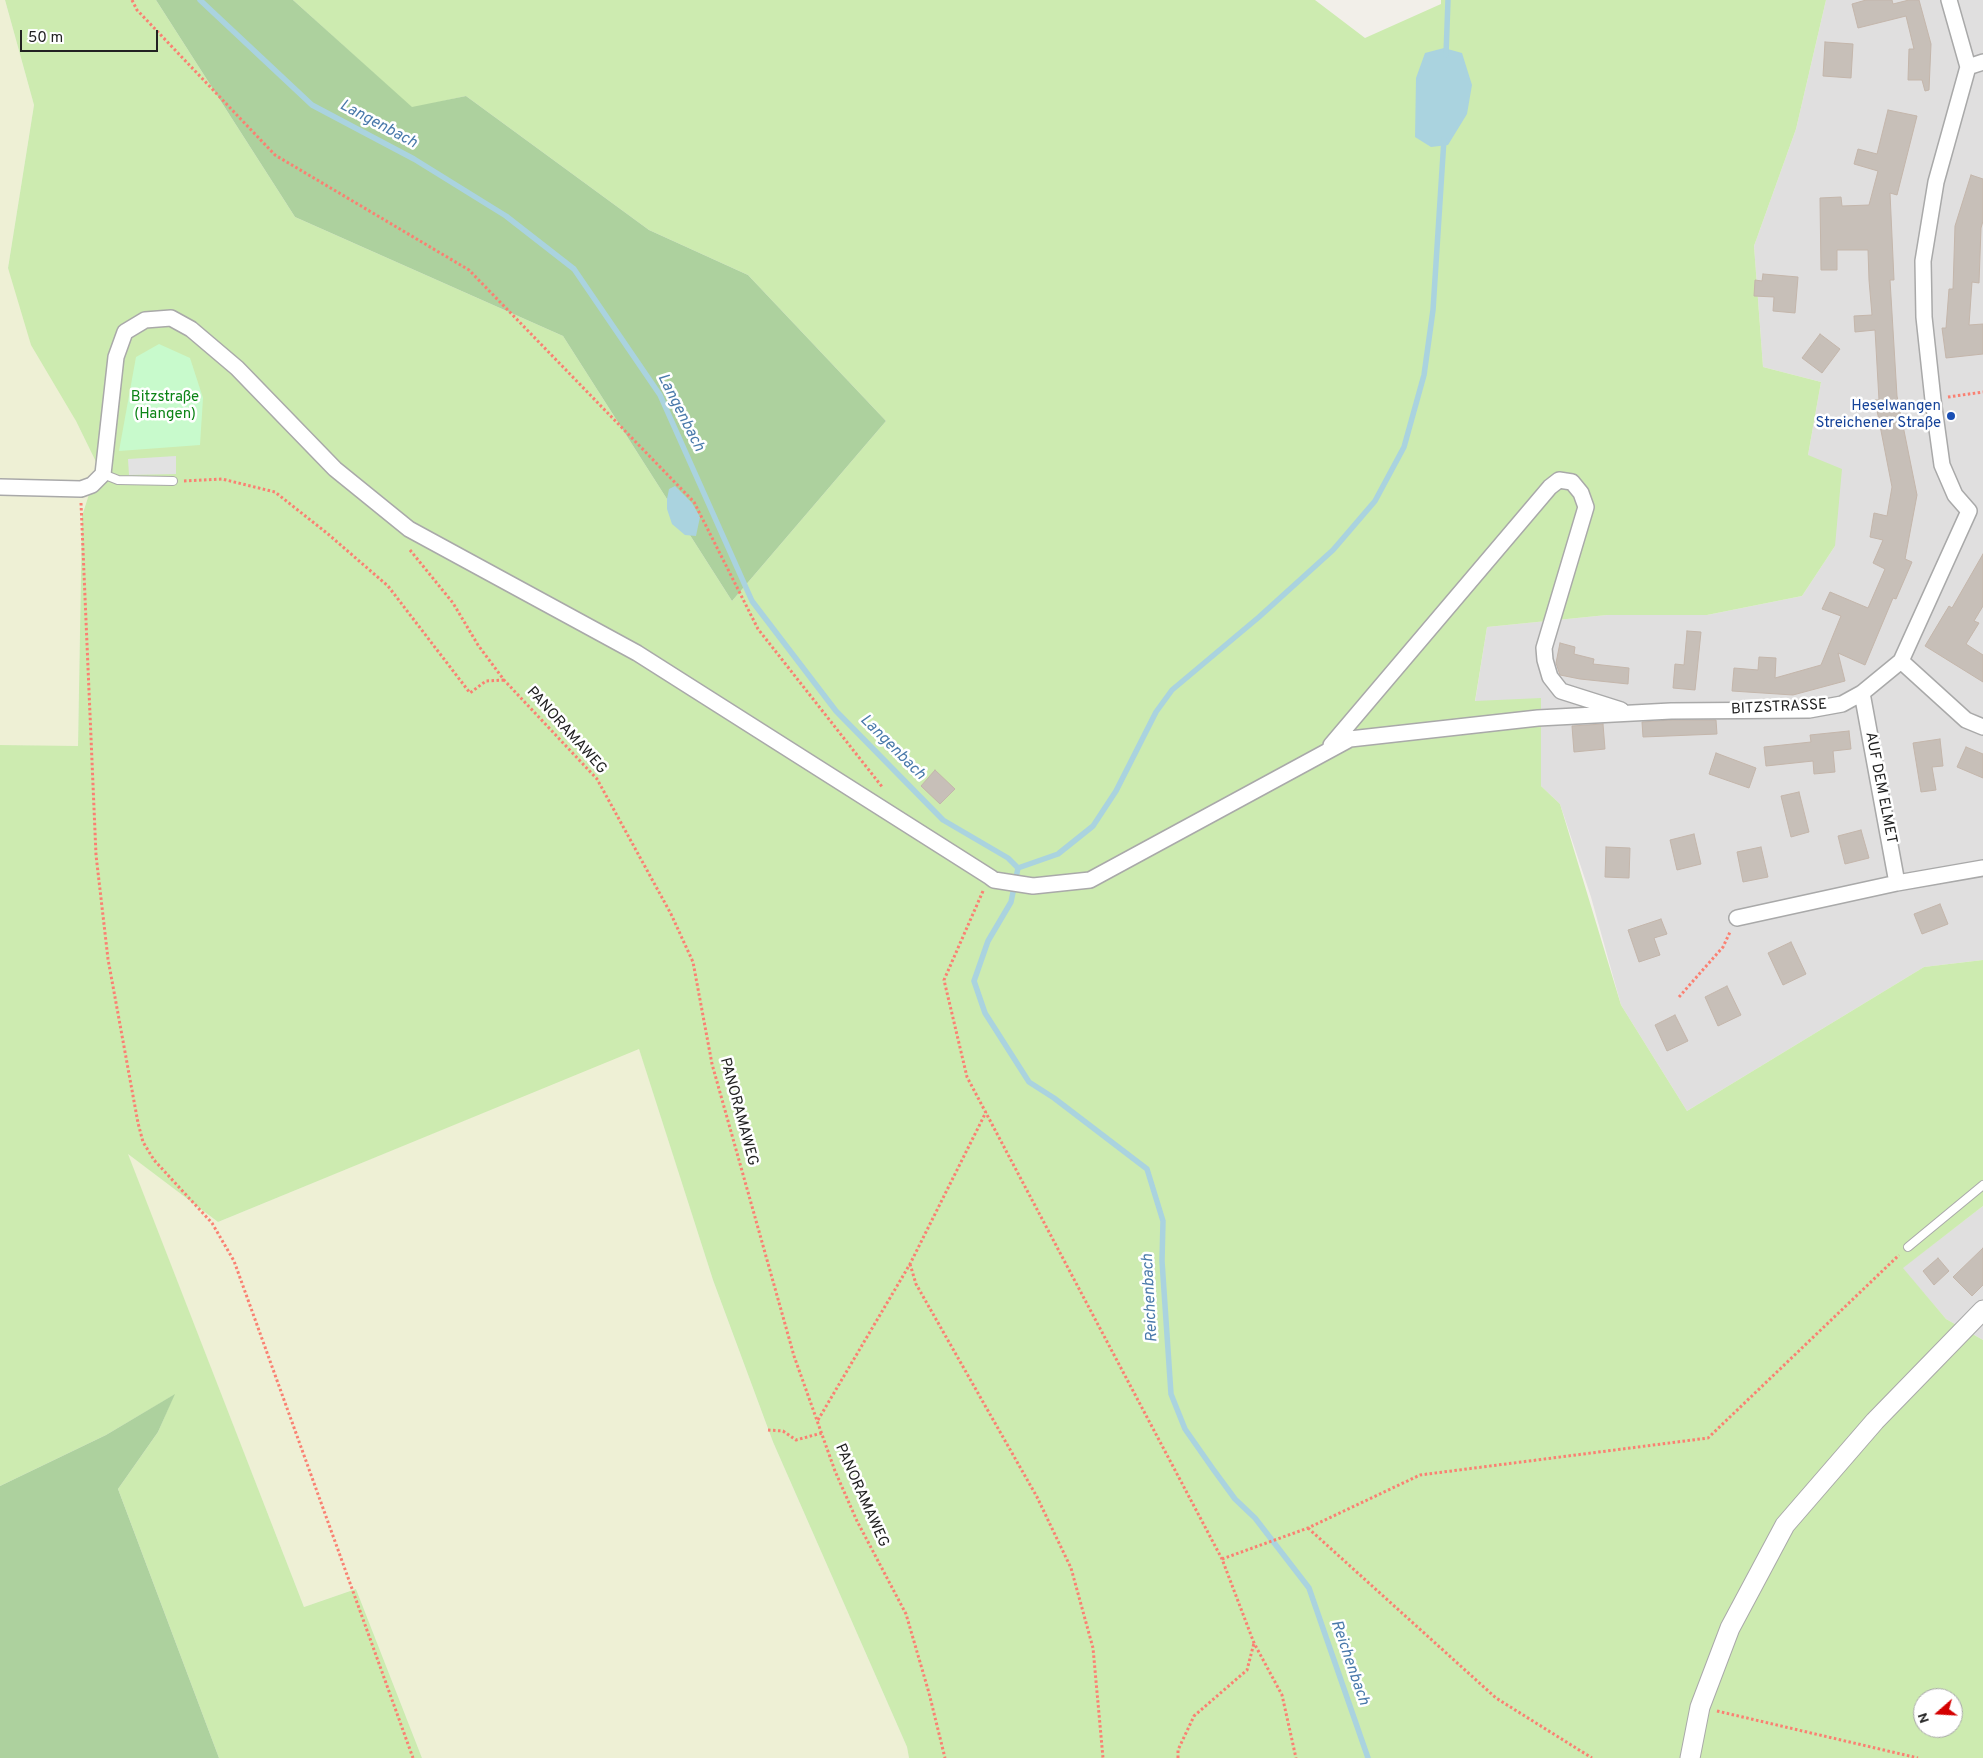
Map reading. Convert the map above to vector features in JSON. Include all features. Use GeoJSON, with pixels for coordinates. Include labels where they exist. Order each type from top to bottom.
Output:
{"type":"FeatureCollection","features":[{"type":"Feature","properties":{"kind":"street"},"geometry":{"type":"LineString","coordinates":[[1949,0],[1968,67],[1936,182],[1923,261],[1924,317],[1942,465],[1955,495],[1976,510]]}},
{"type":"Feature","properties":{"kind":"street"},"geometry":{"type":"LineString","coordinates":[[1968,67],[1983,62]]}},
{"type":"Feature","properties":{"kind":"street"},"geometry":{"type":"LineString","coordinates":[[0,487],[80,489],[92,485],[103,474],[116,357],[125,332],[145,320],[171,318],[191,329],[237,368],[335,469],[408,529],[637,653],[992,878]]}},
{"type":"Feature","properties":{"kind":"street"},"geometry":{"type":"LineString","coordinates":[[1326,752],[1550,487],[1559,480],[1572,482],[1580,493],[1586,507],[1544,648],[1550,677],[1561,691],[1629,713]]}},
{"type":"Feature","properties":{"kind":"street","name":"BITZSTRASSE"},"geometry":{"type":"LineString","coordinates":[[992,878],[1033,886],[1090,880],[1350,739],[1538,718],[1629,713],[1809,710],[1842,704],[1862,694],[1901,661],[1976,510]]}},
{"type":"Feature","properties":{"kind":"street"},"geometry":{"type":"LineString","coordinates":[[1901,661],[1966,720],[1983,727]]}},
{"type":"Feature","properties":{"kind":"street","name":"AUF DEM ELMET"},"geometry":{"type":"LineString","coordinates":[[1862,694],[1897,883]]}},
{"type":"Feature","properties":{"kind":"street"},"geometry":{"type":"LineString","coordinates":[[1736,918],[1897,883],[1983,868]]}},
{"type":"Feature","properties":{"kind":"street"},"geometry":{"type":"LineString","coordinates":[[1690,1758],[1700,1707],[1730,1628],[1785,1525],[1875,1421],[1978,1314]]}},
{"type":"Feature","properties":{"kind":"lane"},"geometry":{"type":"LineString","coordinates":[[103,474],[118,480],[173,481]]}},
{"type":"Feature","properties":{"kind":"lane"},"geometry":{"type":"LineString","coordinates":[[1908,1247],[1983,1185]]}},
{"type":"Feature","properties":{"kind":"path"},"geometry":{"type":"LineString","coordinates":[[132,0],[137,10],[275,155],[469,270],[694,502],[758,629],[889,794]]}},
{"type":"Feature","properties":{"kind":"path"},"geometry":{"type":"LineString","coordinates":[[1933,400],[1983,392]]}},
{"type":"Feature","properties":{"kind":"path"},"geometry":{"type":"LineString","coordinates":[[173,481],[222,479],[275,492],[328,534],[388,586],[470,693],[486,681],[504,680]]}},
{"type":"Feature","properties":{"kind":"path"},"geometry":{"type":"LineString","coordinates":[[80,489],[96,855],[108,958],[138,1123],[143,1142],[154,1160],[212,1222],[234,1261],[413,1758]]}},
{"type":"Feature","properties":{"kind":"path","name":"PANORAMAWEG"},"geometry":{"type":"LineString","coordinates":[[408,529],[410,549],[452,603],[478,646],[504,680],[597,779],[671,914],[693,962],[712,1064],[794,1356],[835,1471],[857,1521],[906,1614],[929,1693],[945,1758]]}},
{"type":"Feature","properties":{"kind":"path"},"geometry":{"type":"LineString","coordinates":[[992,878],[944,980],[967,1077],[1222,1559],[1254,1643],[1282,1694],[1296,1758]]}},
{"type":"Feature","properties":{"kind":"path"},"geometry":{"type":"LineString","coordinates":[[1679,997],[1723,947],[1736,918]]}},
{"type":"Feature","properties":{"kind":"path"},"geometry":{"type":"LineString","coordinates":[[818,1421],[910,1264],[986,1112]]}},
{"type":"Feature","properties":{"kind":"path"},"geometry":{"type":"LineString","coordinates":[[1222,1559],[1308,1528],[1420,1475],[1708,1438],[1908,1247]]}},
{"type":"Feature","properties":{"kind":"path"},"geometry":{"type":"LineString","coordinates":[[910,1264],[916,1284],[1037,1497],[1071,1568],[1093,1648],[1103,1758]]}},
{"type":"Feature","properties":{"kind":"path"},"geometry":{"type":"LineString","coordinates":[[768,1430],[783,1431],[796,1440],[822,1434]]}},
{"type":"Feature","properties":{"kind":"path"},"geometry":{"type":"LineString","coordinates":[[1308,1528],[1496,1698],[1592,1758]]}},
{"type":"Feature","properties":{"kind":"path"},"geometry":{"type":"LineString","coordinates":[[1178,1758],[1178,1750],[1194,1716],[1247,1670],[1254,1643]]}},
{"type":"Feature","properties":{"kind":"path"},"geometry":{"type":"LineString","coordinates":[[1700,1707],[1918,1758]]}},
{"type":"Feature","properties":{"kind":"shaded area"},"geometry":{"type":"Polygon","coordinates":[[[1826,0],[1983,0],[1983,960],[1924,967],[1687,1111],[1621,1005],[1591,897],[1560,804],[1541,786],[1541,699],[1475,702],[1487,627],[1607,615],[1707,615],[1802,596],[1835,546],[1808,455],[1821,382],[1763,367],[1754,246],[1796,129],[1826,0]]]}},
{"type":"Feature","properties":{"kind":"shaded area"},"geometry":{"type":"Polygon","coordinates":[[[176,456],[176,474],[129,475],[128,459],[176,456]]]}},
{"type":"Feature","properties":{"kind":"shaded area"},"geometry":{"type":"Polygon","coordinates":[[[1983,1206],[1983,1340],[1946,1319],[1902,1268],[1983,1206]]]}},
{"type":"Feature","properties":{"kind":"green space"},"geometry":{"type":"Polygon","coordinates":[[[0,0],[5,0],[34,105],[8,268],[98,466],[82,516],[78,747],[0,745],[0,0]]]}},
{"type":"Feature","properties":{"kind":"green space"},"geometry":{"type":"Polygon","coordinates":[[[5,0],[156,0],[295,217],[563,336],[732,601],[886,421],[748,275],[649,230],[466,96],[412,108],[293,0],[1315,0],[1365,38],[1441,4],[1441,0],[1826,0],[1796,129],[1754,246],[1763,367],[1821,382],[1808,455],[1842,469],[1835,546],[1802,596],[1707,615],[1607,615],[1487,627],[1475,701],[1541,698],[1541,786],[1560,804],[1621,1005],[1687,1111],[1924,967],[1983,960],[1983,1206],[1903,1268],[1946,1319],[1983,1340],[1983,1758],[909,1758],[907,1747],[773,1442],[713,1280],[639,1049],[218,1222],[128,1154],[304,1607],[356,1589],[422,1758],[219,1758],[118,1489],[158,1432],[174,1395],[106,1435],[0,1486],[0,745],[78,746],[82,516],[98,466],[76,421],[31,345],[8,268],[34,105],[5,0]]]}},
{"type":"Feature","properties":{"kind":"green space"},"geometry":{"type":"Polygon","coordinates":[[[156,0],[293,0],[412,107],[466,96],[649,230],[748,275],[886,421],[732,601],[563,336],[295,217],[156,0]]]}},
{"type":"Feature","properties":{"kind":"green space","name":"Bitzstraße (Hangen)"},"geometry":{"type":"Polygon","coordinates":[[[159,344],[190,358],[203,398],[200,445],[119,451],[136,357],[159,344]]]}},
{"type":"Feature","properties":{"kind":"green space"},"geometry":{"type":"Polygon","coordinates":[[[639,1048],[713,1280],[773,1442],[907,1747],[909,1758],[422,1758],[356,1589],[304,1607],[127,1153],[218,1222],[639,1048]]]}},
{"type":"Feature","properties":{"kind":"green space"},"geometry":{"type":"Polygon","coordinates":[[[175,1394],[158,1432],[118,1489],[219,1758],[0,1758],[0,1486],[106,1435],[175,1394]]]}},
{"type":"Feature","properties":{"kind":"water"},"geometry":{"type":"Polygon","coordinates":[[[1444,48],[1462,53],[1472,85],[1467,114],[1448,145],[1431,147],[1415,137],[1416,78],[1425,53],[1444,48]]]}},
{"type":"Feature","properties":{"kind":"water"},"geometry":{"type":"Polygon","coordinates":[[[675,486],[692,503],[700,517],[696,536],[685,535],[672,524],[667,509],[667,499],[669,489],[675,486]]]}},
{"type":"Feature","properties":{"kind":"building"},"geometry":{"type":"Polygon","coordinates":[[[1866,0],[1892,0],[1893,4],[1909,0],[1919,0],[1931,44],[1929,90],[1925,91],[1922,80],[1908,80],[1909,49],[1914,49],[1906,16],[1858,28],[1852,4],[1866,0]]]}},
{"type":"Feature","properties":{"kind":"building"},"geometry":{"type":"Polygon","coordinates":[[[1825,42],[1853,44],[1851,78],[1823,76],[1825,42]]]}},
{"type":"Feature","properties":{"kind":"building"},"geometry":{"type":"Polygon","coordinates":[[[1888,110],[1917,116],[1897,195],[1890,193],[1894,280],[1890,280],[1897,396],[1917,495],[1905,559],[1912,562],[1896,599],[1893,598],[1865,665],[1838,653],[1845,681],[1793,695],[1732,691],[1734,668],[1758,670],[1759,657],[1776,658],[1775,678],[1821,665],[1841,616],[1822,609],[1830,592],[1868,608],[1885,569],[1873,563],[1883,540],[1870,537],[1874,513],[1887,516],[1892,487],[1875,400],[1879,400],[1875,330],[1855,332],[1854,316],[1872,315],[1868,250],[1837,250],[1837,270],[1821,270],[1820,198],[1841,197],[1842,206],[1869,205],[1878,171],[1854,164],[1858,149],[1877,154],[1888,110]]]}},
{"type":"Feature","properties":{"kind":"building"},"geometry":{"type":"Polygon","coordinates":[[[1971,175],[1983,179],[1983,221],[1981,228],[1979,283],[1972,282],[1969,325],[1983,324],[1983,354],[1946,358],[1942,328],[1946,328],[1949,289],[1953,289],[1955,226],[1971,175]]]}},
{"type":"Feature","properties":{"kind":"building"},"geometry":{"type":"Polygon","coordinates":[[[1763,274],[1798,277],[1795,313],[1773,311],[1774,297],[1754,296],[1755,280],[1762,281],[1763,274]]]}},
{"type":"Feature","properties":{"kind":"building"},"geometry":{"type":"Polygon","coordinates":[[[1820,334],[1840,349],[1822,373],[1802,358],[1820,334]]]}},
{"type":"Feature","properties":{"kind":"building"},"geometry":{"type":"Polygon","coordinates":[[[1983,554],[1983,606],[1974,621],[1979,623],[1966,644],[1983,655],[1983,682],[1925,646],[1949,606],[1952,608],[1983,554]]]}},
{"type":"Feature","properties":{"kind":"building"},"geometry":{"type":"Polygon","coordinates":[[[1687,631],[1701,632],[1695,690],[1673,688],[1675,664],[1684,665],[1687,631]]]}},
{"type":"Feature","properties":{"kind":"building"},"geometry":{"type":"Polygon","coordinates":[[[1560,643],[1575,647],[1574,654],[1594,659],[1593,664],[1629,668],[1628,684],[1560,675],[1556,663],[1560,643]]]}},
{"type":"Feature","properties":{"kind":"building"},"geometry":{"type":"Polygon","coordinates":[[[1716,720],[1717,734],[1643,737],[1642,722],[1716,720]]]}},
{"type":"Feature","properties":{"kind":"building"},"geometry":{"type":"Polygon","coordinates":[[[1603,724],[1605,749],[1574,752],[1572,726],[1603,724]]]}},
{"type":"Feature","properties":{"kind":"building"},"geometry":{"type":"Polygon","coordinates":[[[1849,731],[1851,749],[1833,751],[1835,772],[1814,774],[1813,761],[1766,766],[1764,747],[1811,742],[1810,735],[1849,731]]]}},
{"type":"Feature","properties":{"kind":"building"},"geometry":{"type":"Polygon","coordinates":[[[1940,739],[1943,766],[1932,767],[1936,790],[1921,792],[1913,743],[1940,739]]]}},
{"type":"Feature","properties":{"kind":"building"},"geometry":{"type":"Polygon","coordinates":[[[1966,747],[1983,754],[1983,778],[1957,767],[1966,747]]]}},
{"type":"Feature","properties":{"kind":"building"},"geometry":{"type":"Polygon","coordinates":[[[1716,753],[1756,768],[1749,788],[1709,774],[1716,753]]]}},
{"type":"Feature","properties":{"kind":"building"},"geometry":{"type":"Polygon","coordinates":[[[935,770],[955,789],[940,804],[921,786],[935,770]]]}},
{"type":"Feature","properties":{"kind":"building"},"geometry":{"type":"Polygon","coordinates":[[[1799,792],[1809,832],[1791,837],[1781,796],[1799,792]]]}},
{"type":"Feature","properties":{"kind":"building"},"geometry":{"type":"Polygon","coordinates":[[[1861,830],[1869,858],[1845,864],[1838,836],[1861,830]]]}},
{"type":"Feature","properties":{"kind":"building"},"geometry":{"type":"Polygon","coordinates":[[[1694,834],[1701,864],[1677,870],[1670,840],[1694,834]]]}},
{"type":"Feature","properties":{"kind":"building"},"geometry":{"type":"Polygon","coordinates":[[[1606,847],[1630,848],[1629,878],[1605,877],[1606,847]]]}},
{"type":"Feature","properties":{"kind":"building"},"geometry":{"type":"Polygon","coordinates":[[[1761,847],[1768,877],[1743,882],[1737,852],[1761,847]]]}},
{"type":"Feature","properties":{"kind":"building"},"geometry":{"type":"Polygon","coordinates":[[[1940,904],[1948,924],[1922,934],[1914,914],[1940,904]]]}},
{"type":"Feature","properties":{"kind":"building"},"geometry":{"type":"Polygon","coordinates":[[[1661,919],[1667,934],[1654,938],[1660,955],[1639,962],[1628,930],[1661,919]]]}},
{"type":"Feature","properties":{"kind":"building"},"geometry":{"type":"Polygon","coordinates":[[[1791,942],[1806,974],[1783,985],[1768,953],[1791,942]]]}},
{"type":"Feature","properties":{"kind":"building"},"geometry":{"type":"Polygon","coordinates":[[[1727,986],[1741,1015],[1718,1026],[1705,997],[1727,986]]]}},
{"type":"Feature","properties":{"kind":"building"},"geometry":{"type":"Polygon","coordinates":[[[1675,1015],[1688,1041],[1667,1051],[1655,1025],[1675,1015]]]}},
{"type":"Feature","properties":{"kind":"building"},"geometry":{"type":"Polygon","coordinates":[[[1983,1248],[1983,1285],[1972,1296],[1953,1277],[1983,1248]]]}},
{"type":"Feature","properties":{"kind":"building"},"geometry":{"type":"Polygon","coordinates":[[[1938,1258],[1949,1271],[1934,1285],[1923,1271],[1938,1258]]]}},
{"type":"Feature","properties":{"kind":"waterway","name":"Langenbach"},"geometry":{"type":"LineString","coordinates":[[200,0],[312,105],[414,159],[506,216],[574,269],[660,395],[752,601],[836,711],[943,820],[1008,858],[1018,868]]}},
{"type":"Feature","properties":{"kind":"waterway"},"geometry":{"type":"LineString","coordinates":[[1446,55],[1448,0]]}},
{"type":"Feature","properties":{"kind":"waterway"},"geometry":{"type":"LineString","coordinates":[[1018,868],[1058,854],[1093,826],[1116,791],[1156,712],[1172,690],[1259,617],[1333,550],[1375,501],[1404,447],[1424,375],[1433,310],[1444,139]]}},
{"type":"Feature","properties":{"kind":"waterway","name":"Reichenbach"},"geometry":{"type":"LineString","coordinates":[[1018,868],[1011,902],[988,941],[974,981],[985,1013],[1029,1082],[1054,1098],[1147,1169],[1163,1221],[1162,1261],[1171,1394],[1185,1429],[1213,1469],[1235,1499],[1255,1518],[1309,1588],[1368,1758]]}},
{"type":"Feature","properties":{"kind":"place","name":"Heselwangen Streichener Straße"},"geometry":{"type":"Point","coordinates":[1951,416]}}]}
